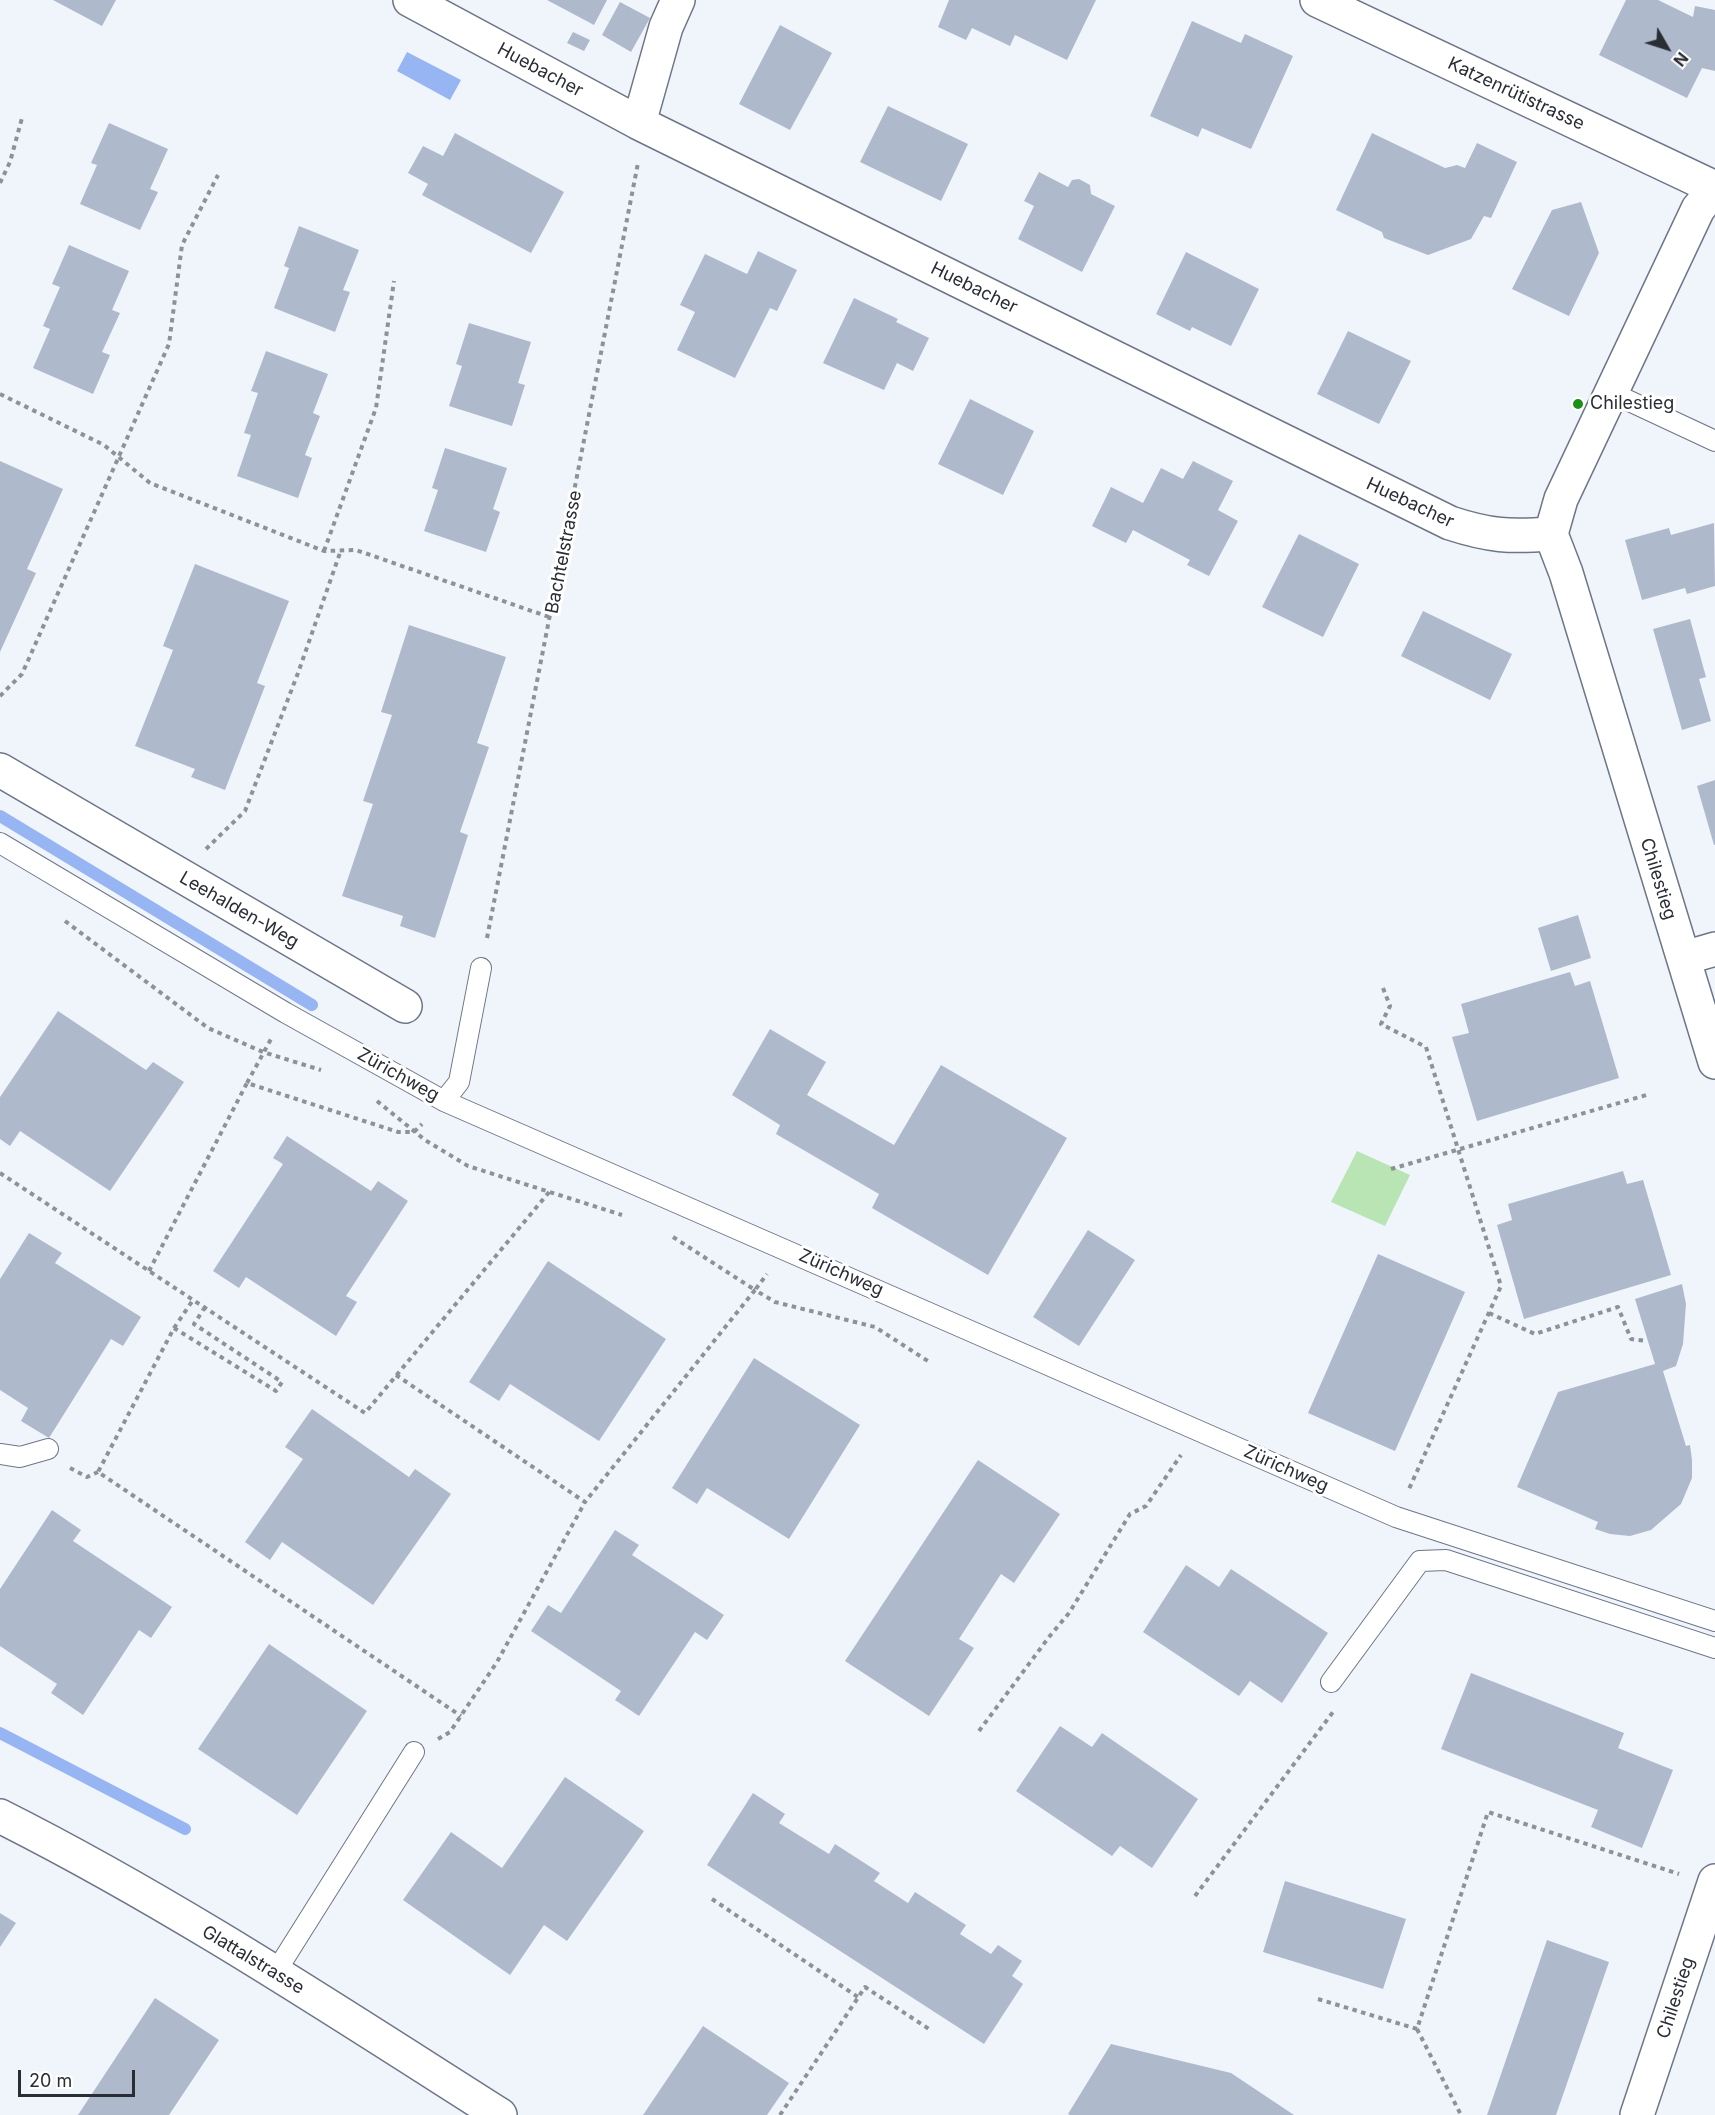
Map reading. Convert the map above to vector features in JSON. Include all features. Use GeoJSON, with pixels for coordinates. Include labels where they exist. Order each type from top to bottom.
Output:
{"type":"FeatureCollection","features":[{"type":"Feature","properties":{"kind":"street","name":"Huebacher"},"geometry":{"type":"LineString","coordinates":[[410,0],[639,123],[1450,523],[1481,533],[1504,537],[1551,534]]}},
{"type":"Feature","properties":{"kind":"street"},"geometry":{"type":"LineString","coordinates":[[639,123],[656,73],[666,27],[678,0]]}},
{"type":"Feature","properties":{"kind":"street","name":"Katzenrütistrasse"},"geometry":{"type":"LineString","coordinates":[[1317,0],[1715,188]]}},
{"type":"Feature","properties":{"kind":"street"},"geometry":{"type":"LineString","coordinates":[[1551,534],[1574,468],[1610,392],[1698,209],[1715,188]]}},
{"type":"Feature","properties":{"kind":"street","name":"Chilestieg"},"geometry":{"type":"LineString","coordinates":[[1551,534],[1566,573],[1715,1062]]}},
{"type":"Feature","properties":{"kind":"street","name":"Leehalden-Weg"},"geometry":{"type":"LineString","coordinates":[[0,770],[405,1006]]}},
{"type":"Feature","properties":{"kind":"street"},"geometry":{"type":"LineString","coordinates":[[1684,958],[1715,949]]}},
{"type":"Feature","properties":{"kind":"street","name":"Glattalstrasse"},"geometry":{"type":"LineString","coordinates":[[0,1816],[68,1850],[275,1973],[500,2115]]}},
{"type":"Feature","properties":{"kind":"street","name":"Chilestieg"},"geometry":{"type":"LineString","coordinates":[[1637,2115],[1702,1879]]}},
{"type":"Feature","properties":{"kind":"lane"},"geometry":{"type":"LineString","coordinates":[[1610,392],[1715,441]]}},
{"type":"Feature","properties":{"kind":"lane","name":"Zürichweg"},"geometry":{"type":"LineString","coordinates":[[2,844],[286,1012],[444,1101],[1396,1517],[1715,1621]]}},
{"type":"Feature","properties":{"kind":"lane"},"geometry":{"type":"LineString","coordinates":[[444,1101],[459,1082],[481,968]]}},
{"type":"Feature","properties":{"kind":"lane"},"geometry":{"type":"LineString","coordinates":[[0,1454],[20,1457],[48,1449]]}},
{"type":"Feature","properties":{"kind":"lane"},"geometry":{"type":"LineString","coordinates":[[1446,1560],[1458,1537]]}},
{"type":"Feature","properties":{"kind":"lane"},"geometry":{"type":"LineString","coordinates":[[1331,1682],[1420,1561],[1446,1560],[1715,1648]]}},
{"type":"Feature","properties":{"kind":"lane"},"geometry":{"type":"LineString","coordinates":[[275,1973],[414,1752]]}},
{"type":"Feature","properties":{"kind":"path"},"geometry":{"type":"LineString","coordinates":[[0,183],[10,162],[22,118]]}},
{"type":"Feature","properties":{"kind":"path","name":"Bachtelstrasse"},"geometry":{"type":"LineString","coordinates":[[481,968],[552,618],[639,160],[639,123]]}},
{"type":"Feature","properties":{"kind":"path"},"geometry":{"type":"LineString","coordinates":[[0,696],[22,674],[170,345],[182,245],[218,175]]}},
{"type":"Feature","properties":{"kind":"path"},"geometry":{"type":"LineString","coordinates":[[324,551],[376,408],[394,281]]}},
{"type":"Feature","properties":{"kind":"path"},"geometry":{"type":"LineString","coordinates":[[0,394],[104,445],[150,483],[324,551],[356,550],[552,618]]}},
{"type":"Feature","properties":{"kind":"path"},"geometry":{"type":"LineString","coordinates":[[180,875],[245,811],[298,672],[340,550]]}},
{"type":"Feature","properties":{"kind":"path"},"geometry":{"type":"LineString","coordinates":[[1383,988],[1390,1006],[1381,1024],[1426,1047],[1501,1286],[1414,1477]]}},
{"type":"Feature","properties":{"kind":"path"},"geometry":{"type":"LineString","coordinates":[[149,1271],[259,1060]]}},
{"type":"Feature","properties":{"kind":"path"},"geometry":{"type":"LineString","coordinates":[[247,1083],[398,1132],[414,1132],[444,1101]]}},
{"type":"Feature","properties":{"kind":"path"},"geometry":{"type":"LineString","coordinates":[[1391,1168],[1650,1094]]}},
{"type":"Feature","properties":{"kind":"path"},"geometry":{"type":"LineString","coordinates":[[0,1173],[365,1413],[550,1191]]}},
{"type":"Feature","properties":{"kind":"path"},"geometry":{"type":"LineString","coordinates":[[414,1752],[450,1732],[498,1662],[585,1502],[755,1290],[775,1302],[875,1327],[931,1363]]}},
{"type":"Feature","properties":{"kind":"path"},"geometry":{"type":"LineString","coordinates":[[193,1300],[174,1328],[98,1472],[461,1716]]}},
{"type":"Feature","properties":{"kind":"path"},"geometry":{"type":"LineString","coordinates":[[174,1328],[276,1391],[282,1382],[194,1324],[205,1307]]}},
{"type":"Feature","properties":{"kind":"path"},"geometry":{"type":"LineString","coordinates":[[1489,1313],[1535,1334],[1618,1307],[1631,1339],[1646,1341]]}},
{"type":"Feature","properties":{"kind":"path"},"geometry":{"type":"LineString","coordinates":[[396,1375],[585,1502]]}},
{"type":"Feature","properties":{"kind":"path"},"geometry":{"type":"LineString","coordinates":[[979,1731],[1048,1637],[1069,1613],[1130,1514],[1146,1506],[1198,1430]]}},
{"type":"Feature","properties":{"kind":"path"},"geometry":{"type":"LineString","coordinates":[[1195,1896],[1338,1704]]}},
{"type":"Feature","properties":{"kind":"path"},"geometry":{"type":"LineString","coordinates":[[1461,2115],[1417,2029],[1488,1812],[1702,1879]]}},
{"type":"Feature","properties":{"kind":"path"},"geometry":{"type":"LineString","coordinates":[[712,1899],[858,1997]]}},
{"type":"Feature","properties":{"kind":"path"},"geometry":{"type":"LineString","coordinates":[[780,2115],[865,1987],[932,2031]]}},
{"type":"Feature","properties":{"kind":"path"},"geometry":{"type":"LineString","coordinates":[[1318,2000],[1417,2029]]}},
{"type":"Feature","properties":{"kind":"green space"},"geometry":{"type":"Polygon","coordinates":[[[1357,1151],[1410,1175],[1385,1226],[1331,1202],[1357,1151]]]}},
{"type":"Feature","properties":{"kind":"water"},"geometry":{"type":"Polygon","coordinates":[[[407,52],[461,80],[450,100],[397,71],[407,52]]]}},
{"type":"Feature","properties":{"kind":"building"},"geometry":{"type":"Polygon","coordinates":[[[53,0],[116,0],[102,26],[53,0]]]}},
{"type":"Feature","properties":{"kind":"building"},"geometry":{"type":"Polygon","coordinates":[[[547,0],[607,0],[594,25],[547,0]]]}},
{"type":"Feature","properties":{"kind":"building"},"geometry":{"type":"Polygon","coordinates":[[[949,0],[1096,0],[1067,60],[1015,35],[1010,46],[972,28],[966,40],[938,27],[949,0]]]}},
{"type":"Feature","properties":{"kind":"building"},"geometry":{"type":"Polygon","coordinates":[[[1626,0],[1658,0],[1693,17],[1695,6],[1715,10],[1715,71],[1702,68],[1687,98],[1599,55],[1626,0]]]}},
{"type":"Feature","properties":{"kind":"building"},"geometry":{"type":"Polygon","coordinates":[[[620,2],[650,18],[631,52],[602,35],[620,2]]]}},
{"type":"Feature","properties":{"kind":"building"},"geometry":{"type":"Polygon","coordinates":[[[1192,21],[1241,43],[1245,34],[1293,56],[1251,149],[1202,128],[1198,137],[1150,116],[1192,21]]]}},
{"type":"Feature","properties":{"kind":"building"},"geometry":{"type":"Polygon","coordinates":[[[780,25],[832,53],[790,130],[739,104],[780,25]]]}},
{"type":"Feature","properties":{"kind":"building"},"geometry":{"type":"Polygon","coordinates":[[[573,32],[590,40],[584,51],[567,43],[573,32]]]}},
{"type":"Feature","properties":{"kind":"building"},"geometry":{"type":"Polygon","coordinates":[[[888,106],[968,144],[941,201],[860,162],[888,106]]]}},
{"type":"Feature","properties":{"kind":"building"},"geometry":{"type":"Polygon","coordinates":[[[109,123],[168,149],[150,189],[158,192],[140,230],[80,204],[97,165],[91,163],[109,123]]]}},
{"type":"Feature","properties":{"kind":"building"},"geometry":{"type":"Polygon","coordinates":[[[455,133],[564,192],[531,253],[422,195],[428,184],[408,173],[423,146],[443,156],[455,133]]]}},
{"type":"Feature","properties":{"kind":"building"},"geometry":{"type":"Polygon","coordinates":[[[1372,133],[1445,168],[1457,165],[1465,168],[1477,143],[1517,162],[1491,218],[1484,216],[1471,239],[1428,255],[1384,238],[1382,232],[1336,210],[1372,133]]]}},
{"type":"Feature","properties":{"kind":"building"},"geometry":{"type":"Polygon","coordinates":[[[1039,172],[1068,187],[1072,180],[1079,179],[1090,185],[1091,194],[1115,206],[1082,272],[1018,239],[1034,206],[1024,201],[1039,172]]]}},
{"type":"Feature","properties":{"kind":"building"},"geometry":{"type":"Polygon","coordinates":[[[1581,202],[1599,253],[1569,316],[1512,289],[1552,210],[1581,202]]]}},
{"type":"Feature","properties":{"kind":"building"},"geometry":{"type":"Polygon","coordinates":[[[299,226],[359,250],[343,290],[350,292],[335,332],[274,308],[289,268],[284,266],[299,226]]]}},
{"type":"Feature","properties":{"kind":"building"},"geometry":{"type":"Polygon","coordinates":[[[69,245],[129,271],[112,310],[120,313],[102,352],[110,355],[93,394],[33,368],[50,329],[43,326],[60,287],[52,284],[69,245]]]}},
{"type":"Feature","properties":{"kind":"building"},"geometry":{"type":"Polygon","coordinates":[[[758,251],[797,270],[777,311],[770,308],[735,378],[677,350],[695,312],[680,305],[705,254],[747,274],[758,251]]]}},
{"type":"Feature","properties":{"kind":"building"},"geometry":{"type":"Polygon","coordinates":[[[1186,252],[1259,289],[1231,346],[1192,327],[1190,331],[1156,314],[1186,252]]]}},
{"type":"Feature","properties":{"kind":"building"},"geometry":{"type":"Polygon","coordinates":[[[854,298],[898,319],[896,322],[929,338],[913,371],[897,363],[884,390],[823,363],[854,298]]]}},
{"type":"Feature","properties":{"kind":"building"},"geometry":{"type":"Polygon","coordinates":[[[469,323],[531,342],[518,383],[525,385],[512,426],[449,406],[462,366],[456,364],[469,323]]]}},
{"type":"Feature","properties":{"kind":"building"},"geometry":{"type":"Polygon","coordinates":[[[1348,331],[1411,361],[1379,424],[1317,394],[1348,331]]]}},
{"type":"Feature","properties":{"kind":"building"},"geometry":{"type":"Polygon","coordinates":[[[266,351],[328,374],[313,413],[320,416],[305,455],[312,458],[298,498],[237,476],[251,435],[244,433],[258,393],[251,391],[266,351]]]}},
{"type":"Feature","properties":{"kind":"building"},"geometry":{"type":"Polygon","coordinates":[[[970,399],[1034,431],[1003,495],[938,464],[970,399]]]}},
{"type":"Feature","properties":{"kind":"building"},"geometry":{"type":"Polygon","coordinates":[[[445,448],[507,468],[493,509],[500,512],[486,552],[424,531],[438,490],[432,488],[445,448]]]}},
{"type":"Feature","properties":{"kind":"building"},"geometry":{"type":"Polygon","coordinates":[[[0,461],[63,489],[27,569],[36,573],[0,652],[0,461]]]}},
{"type":"Feature","properties":{"kind":"building"},"geometry":{"type":"Polygon","coordinates":[[[1193,461],[1233,481],[1218,510],[1238,521],[1209,576],[1187,565],[1190,560],[1133,530],[1126,543],[1092,526],[1111,487],[1143,503],[1161,468],[1183,479],[1193,461]]]}},
{"type":"Feature","properties":{"kind":"building"},"geometry":{"type":"Polygon","coordinates":[[[1714,523],[1715,586],[1687,594],[1685,588],[1642,600],[1625,540],[1669,528],[1671,535],[1714,523]]]}},
{"type":"Feature","properties":{"kind":"building"},"geometry":{"type":"Polygon","coordinates":[[[1299,534],[1359,564],[1323,637],[1262,607],[1299,534]]]}},
{"type":"Feature","properties":{"kind":"building"},"geometry":{"type":"Polygon","coordinates":[[[195,564],[289,601],[257,683],[265,686],[225,790],[191,777],[195,769],[135,746],[173,650],[163,646],[195,564]]]}},
{"type":"Feature","properties":{"kind":"building"},"geometry":{"type":"Polygon","coordinates":[[[1423,611],[1512,654],[1490,700],[1401,656],[1423,611]]]}},
{"type":"Feature","properties":{"kind":"building"},"geometry":{"type":"Polygon","coordinates":[[[1690,619],[1706,677],[1699,679],[1711,721],[1682,730],[1653,629],[1690,619]]]}},
{"type":"Feature","properties":{"kind":"building"},"geometry":{"type":"Polygon","coordinates":[[[409,625],[506,657],[477,743],[489,747],[460,832],[468,835],[435,938],[400,926],[403,916],[342,896],[373,804],[363,801],[392,715],[381,712],[409,625]]]}},
{"type":"Feature","properties":{"kind":"building"},"geometry":{"type":"Polygon","coordinates":[[[1715,780],[1715,845],[1714,845],[1697,786],[1715,780]]]}},
{"type":"Feature","properties":{"kind":"building"},"geometry":{"type":"Polygon","coordinates":[[[1578,915],[1591,958],[1551,971],[1538,928],[1578,915]]]}},
{"type":"Feature","properties":{"kind":"building"},"geometry":{"type":"Polygon","coordinates":[[[1570,972],[1575,986],[1590,981],[1619,1078],[1477,1121],[1452,1037],[1469,1033],[1461,1004],[1570,972]]]}},
{"type":"Feature","properties":{"kind":"building"},"geometry":{"type":"Polygon","coordinates":[[[58,1011],[146,1070],[153,1062],[184,1082],[110,1191],[20,1131],[10,1146],[0,1139],[0,1097],[58,1011]]]}},
{"type":"Feature","properties":{"kind":"building"},"geometry":{"type":"Polygon","coordinates":[[[770,1029],[826,1062],[807,1095],[894,1145],[941,1065],[1067,1138],[988,1275],[872,1208],[879,1194],[776,1134],[780,1125],[732,1095],[770,1029]]]}},
{"type":"Feature","properties":{"kind":"building"},"geometry":{"type":"Polygon","coordinates":[[[287,1136],[371,1191],[378,1181],[408,1201],[346,1296],[357,1302],[336,1336],[246,1277],[239,1288],[213,1271],[283,1164],[273,1158],[287,1136]]]}},
{"type":"Feature","properties":{"kind":"building"},"geometry":{"type":"Polygon","coordinates":[[[1623,1171],[1627,1184],[1643,1180],[1671,1275],[1524,1319],[1497,1225],[1512,1220],[1508,1204],[1623,1171]]]}},
{"type":"Feature","properties":{"kind":"building"},"geometry":{"type":"Polygon","coordinates":[[[1088,1230],[1135,1260],[1079,1346],[1033,1317],[1088,1230]]]}},
{"type":"Feature","properties":{"kind":"building"},"geometry":{"type":"Polygon","coordinates":[[[29,1233],[62,1253],[55,1263],[141,1317],[123,1346],[111,1339],[49,1438],[21,1421],[28,1408],[0,1390],[0,1279],[29,1233]]]}},
{"type":"Feature","properties":{"kind":"building"},"geometry":{"type":"Polygon","coordinates":[[[1378,1254],[1465,1292],[1395,1451],[1308,1413],[1378,1254]]]}},
{"type":"Feature","properties":{"kind":"building"},"geometry":{"type":"Polygon","coordinates":[[[548,1261],[666,1339],[599,1441],[510,1384],[499,1401],[469,1382],[548,1261]]]}},
{"type":"Feature","properties":{"kind":"building"},"geometry":{"type":"Polygon","coordinates":[[[1682,1284],[1686,1304],[1683,1344],[1676,1366],[1663,1371],[1686,1446],[1690,1445],[1692,1478],[1681,1504],[1651,1530],[1630,1536],[1610,1534],[1595,1529],[1598,1522],[1517,1487],[1558,1392],[1655,1364],[1635,1299],[1682,1284]]]}},
{"type":"Feature","properties":{"kind":"building"},"geometry":{"type":"Polygon","coordinates":[[[754,1358],[860,1425],[789,1539],[707,1488],[697,1504],[672,1488],[754,1358]]]}},
{"type":"Feature","properties":{"kind":"building"},"geometry":{"type":"Polygon","coordinates":[[[312,1409],[409,1477],[415,1469],[451,1494],[373,1605],[282,1542],[270,1560],[245,1542],[303,1459],[285,1447],[312,1409]]]}},
{"type":"Feature","properties":{"kind":"building"},"geometry":{"type":"Polygon","coordinates":[[[978,1460],[1060,1514],[1014,1583],[1001,1574],[959,1639],[974,1648],[929,1716],[845,1661],[978,1460]]]}},
{"type":"Feature","properties":{"kind":"building"},"geometry":{"type":"Polygon","coordinates":[[[52,1510],[81,1530],[73,1541],[172,1607],[151,1638],[139,1630],[83,1715],[51,1693],[57,1684],[0,1646],[0,1589],[52,1510]]]}},
{"type":"Feature","properties":{"kind":"building"},"geometry":{"type":"Polygon","coordinates":[[[615,1530],[639,1545],[632,1555],[724,1615],[707,1640],[695,1632],[639,1716],[615,1700],[621,1691],[531,1631],[548,1605],[561,1613],[615,1530]]]}},
{"type":"Feature","properties":{"kind":"building"},"geometry":{"type":"Polygon","coordinates":[[[1186,1565],[1219,1587],[1231,1569],[1328,1633],[1282,1703],[1250,1681],[1239,1696],[1143,1632],[1186,1565]]]}},
{"type":"Feature","properties":{"kind":"building"},"geometry":{"type":"Polygon","coordinates":[[[269,1644],[367,1711],[297,1815],[198,1749],[269,1644]]]}},
{"type":"Feature","properties":{"kind":"building"},"geometry":{"type":"Polygon","coordinates":[[[1471,1673],[1624,1733],[1618,1748],[1673,1770],[1642,1848],[1591,1827],[1598,1810],[1441,1749],[1471,1673]]]}},
{"type":"Feature","properties":{"kind":"building"},"geometry":{"type":"Polygon","coordinates":[[[1060,1726],[1092,1747],[1102,1733],[1198,1799],[1152,1868],[1120,1846],[1112,1856],[1016,1791],[1060,1726]]]}},
{"type":"Feature","properties":{"kind":"building"},"geometry":{"type":"Polygon","coordinates":[[[565,1777],[644,1831],[567,1941],[544,1925],[510,1975],[403,1900],[451,1832],[502,1868],[565,1777]]]}},
{"type":"Feature","properties":{"kind":"building"},"geometry":{"type":"Polygon","coordinates":[[[753,1793],[785,1814],[779,1823],[829,1854],[835,1844],[880,1873],[874,1881],[908,1903],[915,1892],[966,1925],[960,1934],[991,1954],[998,1945],[1022,1961],[1012,1976],[1023,1984],[984,2044],[707,1865],[753,1793]]]}},
{"type":"Feature","properties":{"kind":"building"},"geometry":{"type":"Polygon","coordinates":[[[1285,1881],[1406,1919],[1383,1989],[1263,1952],[1285,1881]]]}},
{"type":"Feature","properties":{"kind":"building"},"geometry":{"type":"Polygon","coordinates":[[[0,1913],[16,1923],[0,1947],[0,1913]]]}},
{"type":"Feature","properties":{"kind":"building"},"geometry":{"type":"Polygon","coordinates":[[[1547,1940],[1609,1962],[1556,2115],[1487,2115],[1547,1940]]]}},
{"type":"Feature","properties":{"kind":"building"},"geometry":{"type":"Polygon","coordinates":[[[155,1998],[219,2040],[169,2115],[78,2115],[155,1998]]]}},
{"type":"Feature","properties":{"kind":"building"},"geometry":{"type":"Polygon","coordinates":[[[703,2026],[789,2083],[767,2115],[643,2115],[703,2026]]]}},
{"type":"Feature","properties":{"kind":"building"},"geometry":{"type":"Polygon","coordinates":[[[1111,2044],[1231,2073],[1294,2115],[1068,2114],[1111,2044]]]}},
{"type":"Feature","properties":{"kind":"waterway"},"geometry":{"type":"LineString","coordinates":[[0,816],[312,1005]]}},
{"type":"Feature","properties":{"kind":"waterway"},"geometry":{"type":"LineString","coordinates":[[0,1733],[185,1829]]}},
{"type":"Feature","properties":{"kind":"place","name":"Chilestieg"},"geometry":{"type":"Point","coordinates":[1578,404]}}]}
